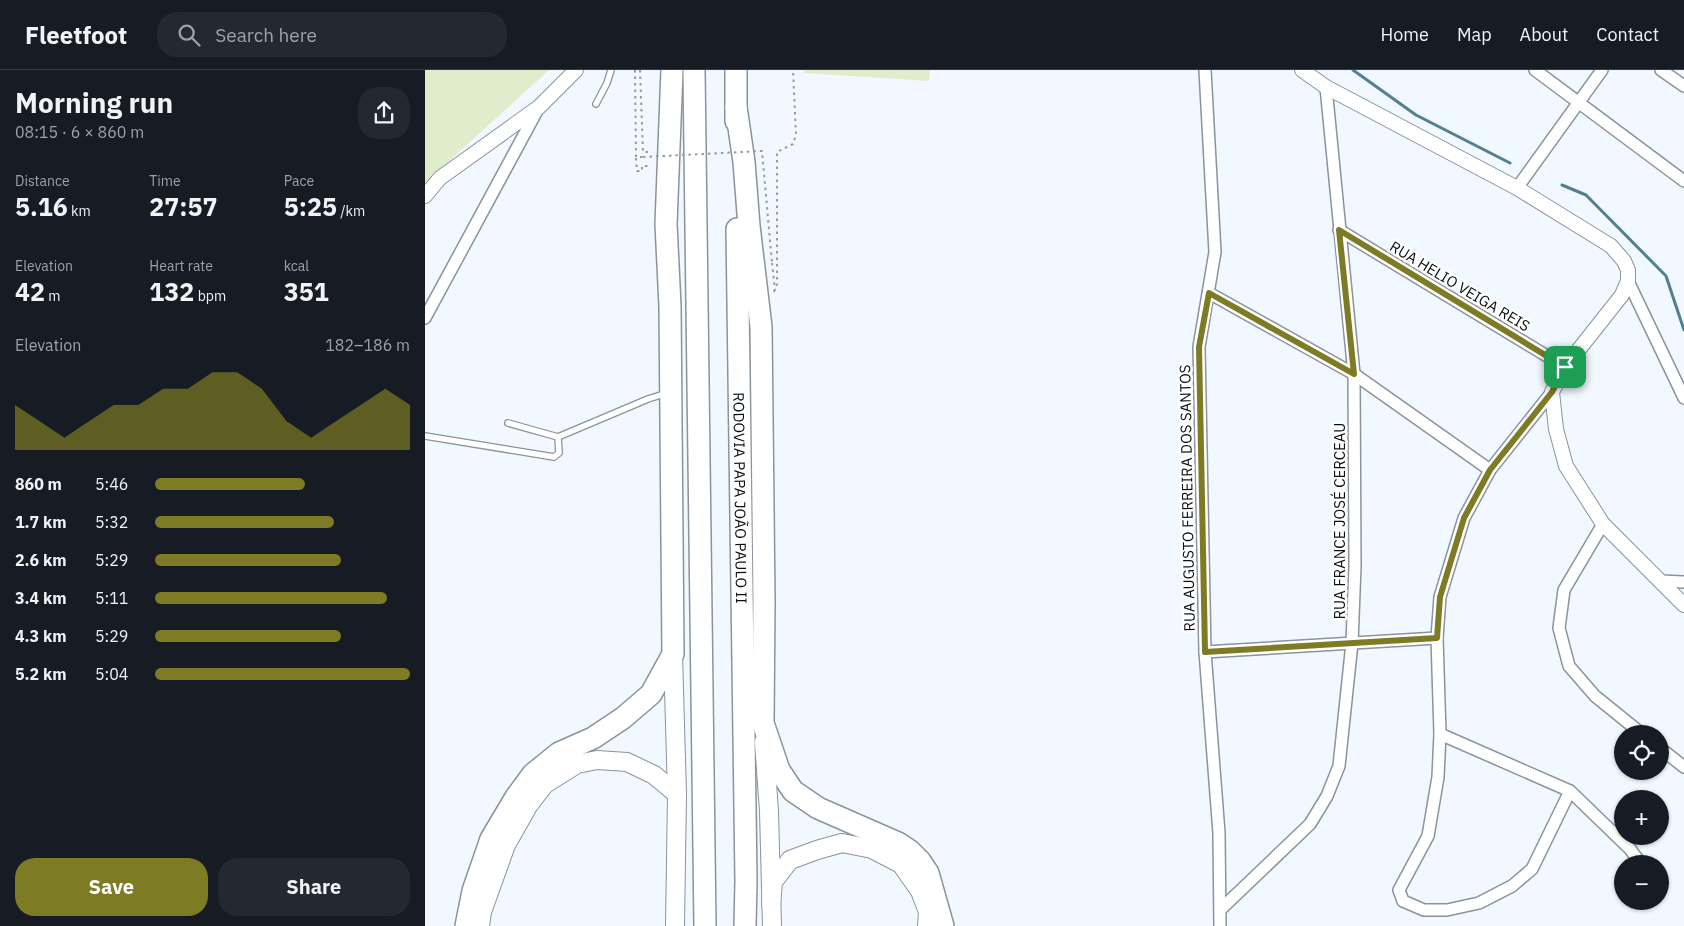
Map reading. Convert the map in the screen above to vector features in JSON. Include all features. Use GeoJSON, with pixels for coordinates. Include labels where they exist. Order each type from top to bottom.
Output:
{"type":"FeatureCollection","features":[{"type":"Feature","properties":{"kind":"highway"},"geometry":{"type":"LineString","coordinates":[[466,926],[473,891],[491,839],[516,797],[533,774],[559,753],[593,738],[623,718],[651,694],[673,654],[670,306],[666,224],[660,165],[657,70]]}},
{"type":"Feature","properties":{"kind":"highway"},"geometry":{"type":"LineString","coordinates":[[666,224],[672,70]]}},
{"type":"Feature","properties":{"kind":"highway"},"geometry":{"type":"LineString","coordinates":[[694,70],[705,926]]}},
{"type":"Feature","properties":{"kind":"highway","name":"RODOVIA PAPA JOÃO PAULO II"},"geometry":{"type":"LineString","coordinates":[[736,70],[745,926]]}},
{"type":"Feature","properties":{"kind":"highway"},"geometry":{"type":"LineString","coordinates":[[736,107],[744,162],[749,226],[761,327],[764,600],[763,724],[779,770],[793,791],[818,808],[898,843],[920,861],[929,873],[943,926]]}},
{"type":"Feature","properties":{"kind":"main road"},"geometry":{"type":"LineString","coordinates":[[673,654],[677,794],[675,926]]}},
{"type":"Feature","properties":{"kind":"main road"},"geometry":{"type":"LineString","coordinates":[[763,724],[769,811],[772,926]]}},
{"type":"Feature","properties":{"kind":"main road"},"geometry":{"type":"LineString","coordinates":[[480,926],[482,912],[507,845],[529,806],[545,784],[577,764],[597,760],[627,762],[654,775],[677,794]]}},
{"type":"Feature","properties":{"kind":"main road"},"geometry":{"type":"LineString","coordinates":[[771,905],[773,882],[790,860],[842,843],[873,849],[901,864],[920,891],[928,912],[927,926]]}},
{"type":"Feature","properties":{"kind":"street"},"geometry":{"type":"LineString","coordinates":[[425,196],[440,178],[539,107],[576,70]]}},
{"type":"Feature","properties":{"kind":"street","name":"RUA AUGUSTO FERREIRA DOS SANTOS"},"geometry":{"type":"LineString","coordinates":[[1205,70],[1215,252],[1199,347],[1205,652],[1219,833],[1220,926]]}},
{"type":"Feature","properties":{"kind":"street"},"geometry":{"type":"LineString","coordinates":[[1302,70],[1325,87],[1517,188],[1611,246],[1624,261],[1628,270],[1628,281],[1622,296],[1565,367],[1552,392],[1490,470],[1464,518],[1440,597],[1437,638],[1438,777],[1428,836],[1399,890],[1403,901],[1424,910],[1447,910],[1479,903],[1512,886],[1532,869],[1570,791]]}},
{"type":"Feature","properties":{"kind":"street"},"geometry":{"type":"LineString","coordinates":[[1535,70],[1684,182]]}},
{"type":"Feature","properties":{"kind":"street"},"geometry":{"type":"LineString","coordinates":[[1517,188],[1603,70]]}},
{"type":"Feature","properties":{"kind":"street"},"geometry":{"type":"LineString","coordinates":[[1661,70],[1684,86]]}},
{"type":"Feature","properties":{"kind":"street","name":"RUA FRANCE JOSÉ CERCEAU"},"geometry":{"type":"LineString","coordinates":[[1220,910],[1310,824],[1327,796],[1339,766],[1352,643],[1355,566],[1354,374],[1325,87]]}},
{"type":"Feature","properties":{"kind":"street"},"geometry":{"type":"LineString","coordinates":[[425,318],[539,107]]}},
{"type":"Feature","properties":{"kind":"street","name":"RUA HELIO VEIGA REIS"},"geometry":{"type":"LineString","coordinates":[[1339,230],[1565,367]]}},
{"type":"Feature","properties":{"kind":"street"},"geometry":{"type":"LineString","coordinates":[[1628,281],[1684,398]]}},
{"type":"Feature","properties":{"kind":"street"},"geometry":{"type":"LineString","coordinates":[[1209,293],[1354,374],[1490,470]]}},
{"type":"Feature","properties":{"kind":"street"},"geometry":{"type":"LineString","coordinates":[[1552,392],[1556,429],[1566,466],[1603,524],[1684,604]]}},
{"type":"Feature","properties":{"kind":"street"},"geometry":{"type":"LineString","coordinates":[[1603,524],[1564,590],[1559,628],[1569,666],[1595,696],[1631,725]]}},
{"type":"Feature","properties":{"kind":"street"},"geometry":{"type":"LineString","coordinates":[[1661,581],[1684,582]]}},
{"type":"Feature","properties":{"kind":"street"},"geometry":{"type":"LineString","coordinates":[[1205,652],[1437,638]]}},
{"type":"Feature","properties":{"kind":"street"},"geometry":{"type":"LineString","coordinates":[[1439,734],[1570,791],[1634,855]]}},
{"type":"Feature","properties":{"kind":"street"},"geometry":{"type":"LineString","coordinates":[[1669,755],[1684,767]]}},
{"type":"Feature","properties":{"kind":"lane"},"geometry":{"type":"LineString","coordinates":[[596,104],[607,83],[611,70]]}},
{"type":"Feature","properties":{"kind":"lane"},"geometry":{"type":"LineString","coordinates":[[508,422],[558,437],[648,399],[671,392]]}},
{"type":"Feature","properties":{"kind":"lane"},"geometry":{"type":"LineString","coordinates":[[425,436],[554,456],[559,453],[558,437]]}},
{"type":"Feature","properties":{"kind":"path"},"geometry":{"type":"LineString","coordinates":[[635,70],[637,171],[642,171],[642,166],[649,166]]}},
{"type":"Feature","properties":{"kind":"path"},"geometry":{"type":"LineString","coordinates":[[640,70],[643,152],[648,152]]}},
{"type":"Feature","properties":{"kind":"path"},"geometry":{"type":"LineString","coordinates":[[771,299],[777,284],[777,152],[793,144],[796,135],[793,70]]}},
{"type":"Feature","properties":{"kind":"path"},"geometry":{"type":"LineString","coordinates":[[636,157],[762,151],[775,290]]}},
{"type":"Feature","properties":{"kind":"green space"},"geometry":{"type":"Polygon","coordinates":[[[425,70],[549,70],[425,183],[425,70]]]}},
{"type":"Feature","properties":{"kind":"green space"},"geometry":{"type":"Polygon","coordinates":[[[804,70],[930,70],[929,81],[804,73],[804,70]]]}},
{"type":"Feature","properties":{"kind":"waterway"},"geometry":{"type":"LineString","coordinates":[[1353,70],[1416,115],[1510,163]]}},
{"type":"Feature","properties":{"kind":"waterway"},"geometry":{"type":"LineString","coordinates":[[1562,185],[1586,195],[1666,276],[1684,330]]}},
{"type":"Feature","properties":{"kind":"route"},"geometry":{"type":"LineString","coordinates":[[1339,230],[1565,367],[1552,392],[1490,470],[1464,518],[1440,597],[1437,638],[1205,652],[1199,347],[1209,293],[1354,374],[1339,230]]}}]}
